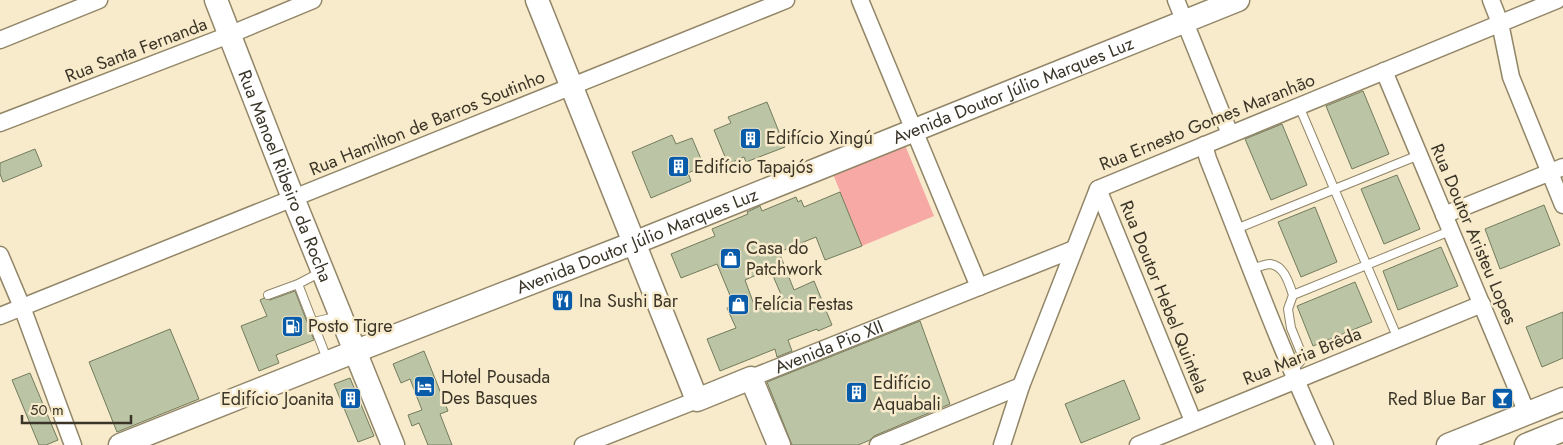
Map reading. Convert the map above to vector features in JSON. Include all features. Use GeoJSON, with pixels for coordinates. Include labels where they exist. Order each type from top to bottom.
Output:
{"type":"FeatureCollection","features":[{"type":"Feature","properties":{"kind":"street"},"geometry":{"type":"LineString","coordinates":[[0,40],[99,0]]}},
{"type":"Feature","properties":{"kind":"street","name":"Rua Manoel Ribeiro da Rocha"},"geometry":{"type":"LineString","coordinates":[[216,0],[293,198],[393,445]]}},
{"type":"Feature","properties":{"kind":"street","name":"Rua Santa Fernanda"},"geometry":{"type":"LineString","coordinates":[[0,124],[229,35],[313,0]]}},
{"type":"Feature","properties":{"kind":"street"},"geometry":{"type":"LineString","coordinates":[[538,0],[697,400]]}},
{"type":"Feature","properties":{"kind":"street","name":"Rua Hamilton de Barros Soutinho"},"geometry":{"type":"LineString","coordinates":[[0,316],[786,0]]}},
{"type":"Feature","properties":{"kind":"street"},"geometry":{"type":"LineString","coordinates":[[860,0],[979,287]]}},
{"type":"Feature","properties":{"kind":"street"},"geometry":{"type":"LineString","coordinates":[[1176,0],[1230,134]]}},
{"type":"Feature","properties":{"kind":"street","name":"Avenida Doutor Júlio Marques Luz"},"geometry":{"type":"LineString","coordinates":[[120,445],[634,243],[1238,0]]}},
{"type":"Feature","properties":{"kind":"street"},"geometry":{"type":"LineString","coordinates":[[1492,0],[1500,23],[1512,76],[1556,170],[1563,205]]}},
{"type":"Feature","properties":{"kind":"street","name":"Rua Ernesto Gomes Maranhão"},"geometry":{"type":"LineString","coordinates":[[1002,445],[1021,386],[1098,189],[1556,0]]}},
{"type":"Feature","properties":{"kind":"street","name":"Rua Doutor Aristeu Lopes"},"geometry":{"type":"LineString","coordinates":[[1384,71],[1527,413]]}},
{"type":"Feature","properties":{"kind":"street"},"geometry":{"type":"LineString","coordinates":[[1204,145],[1250,269],[1293,376],[1324,445]]}},
{"type":"Feature","properties":{"kind":"street"},"geometry":{"type":"LineString","coordinates":[[1444,214],[1556,170]]}},
{"type":"Feature","properties":{"kind":"street","name":"Rua Doutor Hebel Quintela"},"geometry":{"type":"LineString","coordinates":[[1098,189],[1193,421]]}},
{"type":"Feature","properties":{"kind":"street","name":"Avenida Pio XII"},"geometry":{"type":"LineString","coordinates":[[583,445],[1074,249]]}},
{"type":"Feature","properties":{"kind":"street"},"geometry":{"type":"LineString","coordinates":[[0,256],[22,307],[73,445]]}},
{"type":"Feature","properties":{"kind":"street","name":"Rua Maria Brêda"},"geometry":{"type":"LineString","coordinates":[[1138,445],[1293,376],[1399,340],[1482,304]]}},
{"type":"Feature","properties":{"kind":"street"},"geometry":{"type":"LineString","coordinates":[[751,378],[779,445]]}},
{"type":"Feature","properties":{"kind":"street"},"geometry":{"type":"LineString","coordinates":[[878,445],[1021,386]]}},
{"type":"Feature","properties":{"kind":"street"},"geometry":{"type":"LineString","coordinates":[[1448,445],[1563,399]]}},
{"type":"Feature","properties":{"kind":"street"},"geometry":{"type":"LineString","coordinates":[[1526,445],[1563,430]]}},
{"type":"Feature","properties":{"kind":"lane"},"geometry":{"type":"LineString","coordinates":[[1299,106],[1399,340]]}},
{"type":"Feature","properties":{"kind":"lane"},"geometry":{"type":"LineString","coordinates":[[1236,230],[1419,155]]}},
{"type":"Feature","properties":{"kind":"lane"},"geometry":{"type":"LineString","coordinates":[[1293,295],[1368,266],[1450,230]]}},
{"type":"Feature","properties":{"kind":"lane"},"geometry":{"type":"LineString","coordinates":[[1250,269],[1270,264],[1279,268],[1285,274],[1293,295],[1288,309],[1291,328],[1302,355],[1293,376]]}},
{"type":"Feature","properties":{"kind":"lane"},"geometry":{"type":"LineString","coordinates":[[268,295],[298,284],[323,271]]}},
{"type":"Feature","properties":{"kind":"lane"},"geometry":{"type":"LineString","coordinates":[[298,284],[328,362]]}},
{"type":"Feature","properties":{"kind":"lane"},"geometry":{"type":"LineString","coordinates":[[314,322],[341,316]]}},
{"type":"Feature","properties":{"kind":"shaded area"},"geometry":{"type":"Polygon","coordinates":[[[905,145],[934,216],[862,246],[833,174],[905,145]]]}},
{"type":"Feature","properties":{"kind":"building"},"geometry":{"type":"Polygon","coordinates":[[[1363,91],[1389,154],[1352,169],[1326,106],[1363,91]]]}},
{"type":"Feature","properties":{"kind":"building","name":"Edifício Xingú"},"geometry":{"type":"Polygon","coordinates":[[[767,102],[785,147],[746,162],[744,157],[728,164],[714,130],[731,123],[728,117],[767,102]]]}},
{"type":"Feature","properties":{"kind":"building"},"geometry":{"type":"Polygon","coordinates":[[[1282,124],[1307,185],[1271,200],[1245,139],[1282,124]]]}},
{"type":"Feature","properties":{"kind":"building","name":"Edifício Tapajós"},"geometry":{"type":"Polygon","coordinates":[[[672,135],[676,144],[692,138],[704,166],[688,173],[691,181],[651,198],[632,152],[672,135]]]}},
{"type":"Feature","properties":{"kind":"building"},"geometry":{"type":"Polygon","coordinates":[[[35,149],[42,166],[3,182],[0,174],[0,163],[35,149]]]}},
{"type":"Feature","properties":{"kind":"building"},"geometry":{"type":"Polygon","coordinates":[[[1397,175],[1420,229],[1384,244],[1361,189],[1397,175]]]}},
{"type":"Feature","properties":{"kind":"building"},"geometry":{"type":"Polygon","coordinates":[[[840,192],[862,246],[825,260],[816,237],[779,252],[794,290],[814,281],[832,325],[788,340],[792,351],[777,357],[775,349],[720,371],[707,339],[736,328],[727,308],[734,305],[717,264],[681,278],[671,254],[715,236],[712,229],[748,214],[747,212],[760,206],[762,211],[796,197],[798,202],[801,200],[804,207],[840,192]],[[770,269],[745,280],[756,310],[783,299],[770,269]]]}},
{"type":"Feature","properties":{"kind":"building"},"geometry":{"type":"Polygon","coordinates":[[[1544,205],[1560,245],[1500,269],[1485,229],[1544,205]]]}},
{"type":"Feature","properties":{"kind":"building"},"geometry":{"type":"Polygon","coordinates":[[[1315,207],[1337,262],[1301,277],[1278,222],[1315,207]]]}},
{"type":"Feature","properties":{"kind":"building"},"geometry":{"type":"Polygon","coordinates":[[[1441,247],[1458,286],[1398,310],[1383,271],[1441,247]]]}},
{"type":"Feature","properties":{"kind":"building"},"geometry":{"type":"Polygon","coordinates":[[[1355,282],[1372,322],[1313,346],[1297,306],[1355,282]]]}},
{"type":"Feature","properties":{"kind":"building"},"geometry":{"type":"Polygon","coordinates":[[[295,291],[314,340],[276,355],[279,363],[259,371],[241,326],[267,316],[260,300],[264,298],[270,300],[295,291]]]}},
{"type":"Feature","properties":{"kind":"building"},"geometry":{"type":"Polygon","coordinates":[[[1563,312],[1563,358],[1542,367],[1526,327],[1563,312]]]}},
{"type":"Feature","properties":{"kind":"building","name":"Edifício Aquabali"},"geometry":{"type":"Polygon","coordinates":[[[920,321],[950,404],[874,436],[870,440],[858,445],[792,445],[767,382],[920,321]]]}},
{"type":"Feature","properties":{"kind":"building"},"geometry":{"type":"Polygon","coordinates":[[[170,329],[199,399],[117,432],[89,362],[170,329]]]}},
{"type":"Feature","properties":{"kind":"building"},"geometry":{"type":"Polygon","coordinates":[[[424,351],[448,411],[440,414],[452,445],[428,445],[419,423],[412,426],[408,415],[422,410],[410,379],[401,383],[393,364],[424,351]]]}},
{"type":"Feature","properties":{"kind":"building"},"geometry":{"type":"Polygon","coordinates":[[[30,373],[58,440],[46,445],[39,445],[12,380],[30,373]]]}},
{"type":"Feature","properties":{"kind":"building","name":"Edifício Joanita"},"geometry":{"type":"Polygon","coordinates":[[[350,378],[374,436],[358,442],[334,384],[350,378]]]}},
{"type":"Feature","properties":{"kind":"building"},"geometry":{"type":"Polygon","coordinates":[[[1124,380],[1140,419],[1081,443],[1065,404],[1124,380]]]}},
{"type":"Feature","properties":{"kind":"place","name":"Edifício Xingú"},"geometry":{"type":"Point","coordinates":[750,138]}},
{"type":"Feature","properties":{"kind":"place","name":"Edifício Tapajós"},"geometry":{"type":"Point","coordinates":[678,167]}},
{"type":"Feature","properties":{"kind":"place","name":"Casa do Patchwork"},"geometry":{"type":"Point","coordinates":[730,258]}},
{"type":"Feature","properties":{"kind":"place","name":"Ina Sushi Bar"},"geometry":{"type":"Point","coordinates":[563,301]}},
{"type":"Feature","properties":{"kind":"place","name":"Felícia Festas"},"geometry":{"type":"Point","coordinates":[738,304]}},
{"type":"Feature","properties":{"kind":"place","name":"Posto Tigre"},"geometry":{"type":"Point","coordinates":[292,326]}},
{"type":"Feature","properties":{"kind":"place","name":"Hotel Pousada Des Basques"},"geometry":{"type":"Point","coordinates":[425,387]}},
{"type":"Feature","properties":{"kind":"place","name":"Edifício Aquabali"},"geometry":{"type":"Point","coordinates":[857,393]}},
{"type":"Feature","properties":{"kind":"place","name":"Edifício Joanita"},"geometry":{"type":"Point","coordinates":[350,399]}},
{"type":"Feature","properties":{"kind":"place","name":"Red Blue Bar"},"geometry":{"type":"Point","coordinates":[1502,399]}}]}
